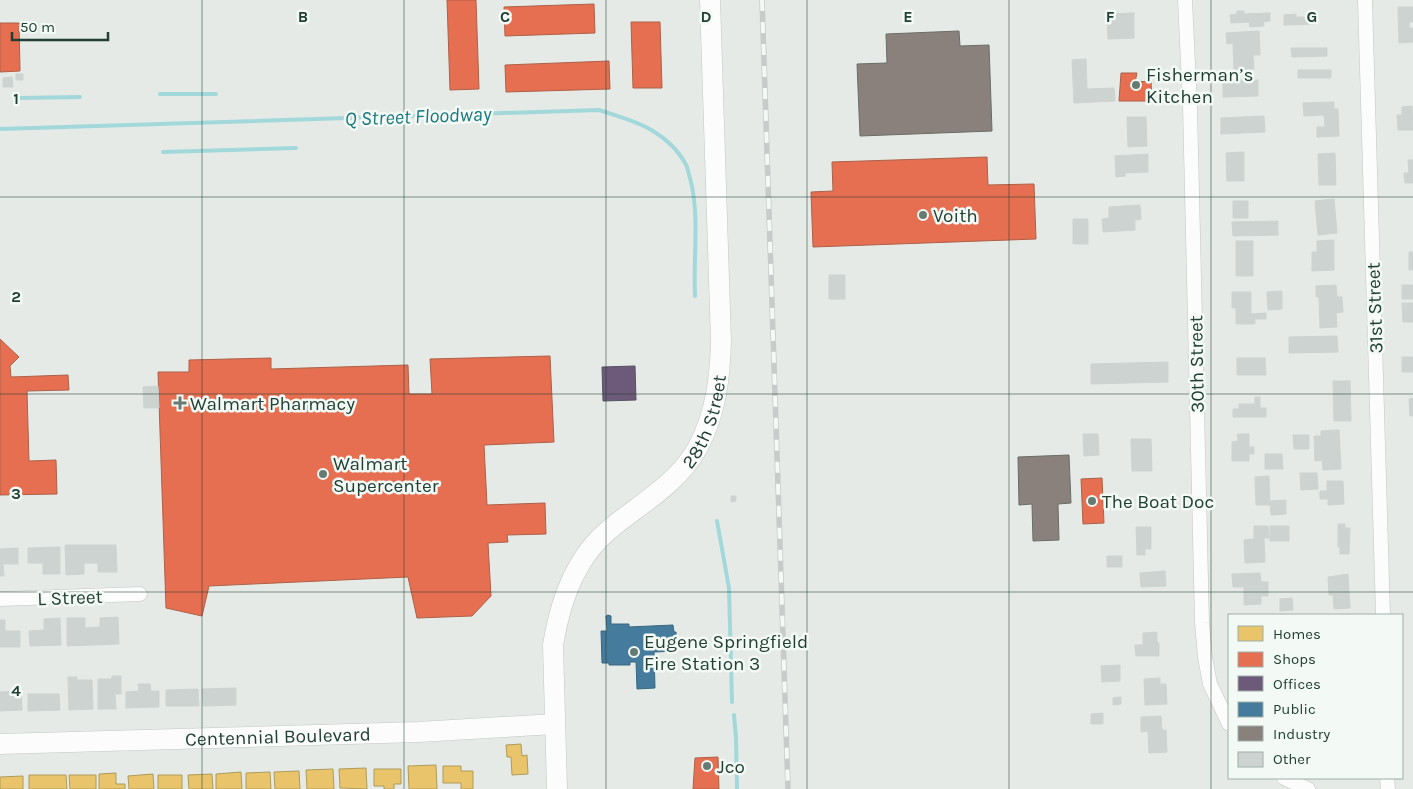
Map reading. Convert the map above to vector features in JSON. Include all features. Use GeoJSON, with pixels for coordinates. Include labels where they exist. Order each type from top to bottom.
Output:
{"type":"FeatureCollection","features":[{"type":"Feature","properties":{"kind":"main road","name":"28th Street"},"geometry":{"type":"LineString","coordinates":[[557,789],[553,645],[566,589],[591,548],[608,530],[662,490],[681,471],[697,448],[716,401],[720,374],[721,341],[710,0]]}},
{"type":"Feature","properties":{"kind":"main road","name":"Centennial Boulevard"},"geometry":{"type":"LineString","coordinates":[[0,744],[408,732],[555,724]]}},
{"type":"Feature","properties":{"kind":"street","name":"30th Street"},"geometry":{"type":"LineString","coordinates":[[1185,0],[1190,106],[1202,623],[1210,684],[1228,722]]}},
{"type":"Feature","properties":{"kind":"street","name":"31st Street"},"geometry":{"type":"LineString","coordinates":[[1365,0],[1383,614]]}},
{"type":"Feature","properties":{"kind":"street","name":"L Street"},"geometry":{"type":"LineString","coordinates":[[0,599],[140,594]]}},
{"type":"Feature","properties":{"kind":"street"},"geometry":{"type":"LineString","coordinates":[[1286,779],[1308,789]]}},
{"type":"Feature","properties":{"kind":"building: Homes"},"geometry":{"type":"Polygon","coordinates":[[[521,744],[522,756],[527,755],[528,774],[512,775],[511,757],[507,757],[506,745],[521,744]]]}},
{"type":"Feature","properties":{"kind":"building: Homes"},"geometry":{"type":"Polygon","coordinates":[[[436,765],[437,789],[409,789],[408,766],[436,765]]]}},
{"type":"Feature","properties":{"kind":"building: Homes"},"geometry":{"type":"Polygon","coordinates":[[[443,766],[461,766],[461,771],[473,771],[473,789],[461,789],[461,783],[443,783],[443,766]]]}},
{"type":"Feature","properties":{"kind":"building: Homes"},"geometry":{"type":"Polygon","coordinates":[[[366,768],[367,789],[340,788],[339,769],[366,768]]]}},
{"type":"Feature","properties":{"kind":"building: Homes"},"geometry":{"type":"Polygon","coordinates":[[[333,769],[334,789],[307,789],[306,770],[333,769]]]}},
{"type":"Feature","properties":{"kind":"building: Homes"},"geometry":{"type":"Polygon","coordinates":[[[374,769],[401,769],[401,784],[394,784],[394,789],[374,786],[374,769]]]}},
{"type":"Feature","properties":{"kind":"building: Homes"},"geometry":{"type":"Polygon","coordinates":[[[299,771],[300,789],[275,789],[274,772],[299,771]]]}},
{"type":"Feature","properties":{"kind":"building: Homes"},"geometry":{"type":"Polygon","coordinates":[[[241,772],[242,789],[216,789],[216,774],[241,772]]]}},
{"type":"Feature","properties":{"kind":"building: Homes"},"geometry":{"type":"Polygon","coordinates":[[[270,772],[271,789],[246,789],[246,773],[270,772]]]}},
{"type":"Feature","properties":{"kind":"building: Homes"},"geometry":{"type":"Polygon","coordinates":[[[116,773],[116,784],[125,784],[125,789],[99,789],[99,774],[116,773]]]}},
{"type":"Feature","properties":{"kind":"building: Homes"},"geometry":{"type":"Polygon","coordinates":[[[153,774],[154,789],[129,789],[128,776],[153,774]]]}},
{"type":"Feature","properties":{"kind":"building: Homes"},"geometry":{"type":"Polygon","coordinates":[[[212,774],[213,789],[189,789],[188,775],[212,774]]]}},
{"type":"Feature","properties":{"kind":"building: Homes"},"geometry":{"type":"Polygon","coordinates":[[[29,775],[66,775],[67,789],[29,789],[29,775]]]}},
{"type":"Feature","properties":{"kind":"building: Homes"},"geometry":{"type":"Polygon","coordinates":[[[69,775],[96,775],[96,789],[70,789],[69,775]]]}},
{"type":"Feature","properties":{"kind":"building: Homes"},"geometry":{"type":"Polygon","coordinates":[[[158,775],[182,775],[182,789],[158,789],[158,775]]]}},
{"type":"Feature","properties":{"kind":"building: Homes"},"geometry":{"type":"Polygon","coordinates":[[[23,776],[23,789],[0,789],[0,777],[23,776]]]}},
{"type":"Feature","properties":{"kind":"building: Shops"},"geometry":{"type":"Polygon","coordinates":[[[447,0],[476,0],[479,89],[450,90],[447,0]]]}},
{"type":"Feature","properties":{"kind":"building: Shops"},"geometry":{"type":"Polygon","coordinates":[[[594,4],[595,33],[505,36],[504,7],[594,4]]]}},
{"type":"Feature","properties":{"kind":"building: Shops"},"geometry":{"type":"Polygon","coordinates":[[[631,22],[660,22],[662,88],[633,88],[631,22]]]}},
{"type":"Feature","properties":{"kind":"building: Shops"},"geometry":{"type":"Polygon","coordinates":[[[0,23],[19,23],[20,71],[0,72],[0,23]]]}},
{"type":"Feature","properties":{"kind":"building: Shops"},"geometry":{"type":"Polygon","coordinates":[[[609,61],[610,89],[506,92],[505,65],[609,61]]]}},
{"type":"Feature","properties":{"kind":"building: Shops","name":"Fisherman’s Kitchen"},"geometry":{"type":"Polygon","coordinates":[[[1121,73],[1137,73],[1135,82],[1151,81],[1152,101],[1119,101],[1121,73]]]}},
{"type":"Feature","properties":{"kind":"building: Shops","name":"Voith"},"geometry":{"type":"Polygon","coordinates":[[[987,157],[988,185],[1034,184],[1036,239],[813,247],[811,192],[833,191],[832,162],[987,157]]]}},
{"type":"Feature","properties":{"kind":"building: Shops"},"geometry":{"type":"Polygon","coordinates":[[[0,339],[19,357],[10,366],[11,377],[68,375],[69,390],[27,391],[29,461],[56,460],[57,494],[0,495],[0,339]]]}},
{"type":"Feature","properties":{"kind":"building: Shops","name":"Walmart Supercenter"},"geometry":{"type":"Polygon","coordinates":[[[550,356],[554,442],[484,445],[487,505],[545,503],[546,534],[507,535],[508,542],[488,543],[491,596],[472,616],[417,618],[408,577],[209,586],[202,616],[166,608],[158,372],[189,372],[189,360],[271,358],[271,369],[408,365],[409,394],[432,394],[430,359],[550,356]]]}},
{"type":"Feature","properties":{"kind":"building: Shops","name":"The Boat Doc"},"geometry":{"type":"Polygon","coordinates":[[[1102,478],[1104,523],[1083,524],[1081,479],[1102,478]]]}},
{"type":"Feature","properties":{"kind":"building: Shops","name":"Jco"},"geometry":{"type":"Polygon","coordinates":[[[718,757],[719,789],[693,789],[695,758],[718,757]]]}},
{"type":"Feature","properties":{"kind":"building: Offices"},"geometry":{"type":"Polygon","coordinates":[[[635,366],[636,400],[603,401],[602,367],[635,366]]]}},
{"type":"Feature","properties":{"kind":"building: Public","name":"Eugene Springfield Fire Station 3"},"geometry":{"type":"Polygon","coordinates":[[[606,616],[611,616],[611,624],[629,624],[629,627],[673,625],[674,632],[676,632],[677,651],[654,652],[655,688],[637,689],[636,662],[630,662],[630,665],[602,663],[601,631],[607,631],[606,616]]]}},
{"type":"Feature","properties":{"kind":"building: Industry"},"geometry":{"type":"Polygon","coordinates":[[[959,31],[960,46],[989,45],[992,131],[860,136],[857,64],[887,63],[886,34],[959,31]]]}},
{"type":"Feature","properties":{"kind":"building: Industry"},"geometry":{"type":"Polygon","coordinates":[[[1069,455],[1071,503],[1058,504],[1059,540],[1033,541],[1032,504],[1019,505],[1018,457],[1069,455]]]}},
{"type":"Feature","properties":{"kind":"building: Other"},"geometry":{"type":"Polygon","coordinates":[[[1398,7],[1413,7],[1413,22],[1409,22],[1409,28],[1413,28],[1413,42],[1399,43],[1398,7]]]}},
{"type":"Feature","properties":{"kind":"building: Other"},"geometry":{"type":"Polygon","coordinates":[[[1237,11],[1244,11],[1244,14],[1270,13],[1270,21],[1263,22],[1264,26],[1250,27],[1249,22],[1231,23],[1230,15],[1237,14],[1237,11]]]}},
{"type":"Feature","properties":{"kind":"building: Other"},"geometry":{"type":"Polygon","coordinates":[[[1134,13],[1134,38],[1108,39],[1107,14],[1134,13]]]}},
{"type":"Feature","properties":{"kind":"building: Other"},"geometry":{"type":"Polygon","coordinates":[[[1296,14],[1296,17],[1317,17],[1317,24],[1284,25],[1284,15],[1296,14]]]}},
{"type":"Feature","properties":{"kind":"building: Other"},"geometry":{"type":"Polygon","coordinates":[[[1259,31],[1260,55],[1253,55],[1254,69],[1234,70],[1233,43],[1227,44],[1226,33],[1259,31]]]}},
{"type":"Feature","properties":{"kind":"building: Other"},"geometry":{"type":"Polygon","coordinates":[[[1291,48],[1327,48],[1327,56],[1292,57],[1291,48]]]}},
{"type":"Feature","properties":{"kind":"building: Other"},"geometry":{"type":"Polygon","coordinates":[[[1086,59],[1087,89],[1114,88],[1115,101],[1074,103],[1072,60],[1086,59]]]}},
{"type":"Feature","properties":{"kind":"building: Other"},"geometry":{"type":"Polygon","coordinates":[[[1298,70],[1331,70],[1331,78],[1298,78],[1298,70]]]}},
{"type":"Feature","properties":{"kind":"building: Other"},"geometry":{"type":"Polygon","coordinates":[[[16,74],[23,74],[23,80],[16,80],[16,74]]]}},
{"type":"Feature","properties":{"kind":"building: Other"},"geometry":{"type":"Polygon","coordinates":[[[12,77],[13,87],[3,87],[3,78],[12,77]]]}},
{"type":"Feature","properties":{"kind":"building: Other"},"geometry":{"type":"Polygon","coordinates":[[[1223,80],[1258,80],[1258,96],[1223,97],[1223,80]]]}},
{"type":"Feature","properties":{"kind":"building: Other"},"geometry":{"type":"Polygon","coordinates":[[[1334,102],[1334,109],[1338,109],[1339,136],[1317,137],[1317,127],[1325,127],[1324,115],[1304,116],[1303,103],[1334,102]]]}},
{"type":"Feature","properties":{"kind":"building: Other"},"geometry":{"type":"Polygon","coordinates":[[[1412,106],[1413,130],[1398,130],[1397,115],[1402,115],[1402,107],[1412,106]]]}},
{"type":"Feature","properties":{"kind":"building: Other"},"geometry":{"type":"Polygon","coordinates":[[[1264,116],[1265,132],[1221,134],[1221,118],[1264,116]]]}},
{"type":"Feature","properties":{"kind":"building: Other"},"geometry":{"type":"Polygon","coordinates":[[[1127,117],[1146,117],[1147,146],[1128,147],[1127,117]]]}},
{"type":"Feature","properties":{"kind":"building: Other"},"geometry":{"type":"Polygon","coordinates":[[[1244,152],[1244,181],[1227,181],[1226,153],[1244,152]]]}},
{"type":"Feature","properties":{"kind":"building: Other"},"geometry":{"type":"Polygon","coordinates":[[[1335,153],[1336,185],[1319,185],[1318,154],[1335,153]]]}},
{"type":"Feature","properties":{"kind":"building: Other"},"geometry":{"type":"Polygon","coordinates":[[[1148,154],[1148,172],[1125,173],[1125,176],[1116,177],[1115,156],[1148,154]]]}},
{"type":"Feature","properties":{"kind":"building: Other"},"geometry":{"type":"Polygon","coordinates":[[[1408,160],[1413,160],[1413,183],[1405,183],[1404,173],[1409,173],[1408,160]]]}},
{"type":"Feature","properties":{"kind":"building: Other"},"geometry":{"type":"Polygon","coordinates":[[[1334,199],[1337,233],[1318,235],[1315,201],[1334,199]]]}},
{"type":"Feature","properties":{"kind":"building: Other"},"geometry":{"type":"Polygon","coordinates":[[[1233,201],[1248,201],[1248,218],[1233,218],[1233,201]]]}},
{"type":"Feature","properties":{"kind":"building: Other"},"geometry":{"type":"Polygon","coordinates":[[[1140,205],[1141,219],[1135,220],[1135,230],[1103,232],[1102,219],[1109,218],[1109,207],[1140,205]]]}},
{"type":"Feature","properties":{"kind":"building: Other"},"geometry":{"type":"Polygon","coordinates":[[[1073,219],[1088,219],[1088,244],[1073,244],[1073,219]]]}},
{"type":"Feature","properties":{"kind":"building: Other"},"geometry":{"type":"Polygon","coordinates":[[[1278,221],[1278,235],[1233,236],[1232,222],[1278,221]]]}},
{"type":"Feature","properties":{"kind":"building: Other"},"geometry":{"type":"Polygon","coordinates":[[[1334,240],[1334,270],[1312,271],[1312,252],[1317,252],[1317,241],[1334,240]]]}},
{"type":"Feature","properties":{"kind":"building: Other"},"geometry":{"type":"Polygon","coordinates":[[[1236,241],[1253,241],[1253,276],[1236,276],[1236,241]]]}},
{"type":"Feature","properties":{"kind":"building: Other"},"geometry":{"type":"Polygon","coordinates":[[[1409,252],[1413,252],[1413,270],[1409,270],[1409,252]]]}},
{"type":"Feature","properties":{"kind":"building: Other"},"geometry":{"type":"Polygon","coordinates":[[[829,275],[845,275],[845,299],[829,299],[829,275]]]}},
{"type":"Feature","properties":{"kind":"building: Other"},"geometry":{"type":"Polygon","coordinates":[[[1336,285],[1337,297],[1342,297],[1343,312],[1336,313],[1337,327],[1320,328],[1319,297],[1316,297],[1316,286],[1336,285]]]}},
{"type":"Feature","properties":{"kind":"building: Other"},"geometry":{"type":"Polygon","coordinates":[[[1402,285],[1413,285],[1413,299],[1402,299],[1402,285]]]}},
{"type":"Feature","properties":{"kind":"building: Other"},"geometry":{"type":"Polygon","coordinates":[[[1282,291],[1282,309],[1268,310],[1267,292],[1282,291]]]}},
{"type":"Feature","properties":{"kind":"building: Other"},"geometry":{"type":"Polygon","coordinates":[[[1232,292],[1251,292],[1251,314],[1266,313],[1266,319],[1255,319],[1255,324],[1236,324],[1236,308],[1232,308],[1232,292]]]}},
{"type":"Feature","properties":{"kind":"building: Other"},"geometry":{"type":"Polygon","coordinates":[[[1402,303],[1413,303],[1413,322],[1403,322],[1402,303]]]}},
{"type":"Feature","properties":{"kind":"building: Other"},"geometry":{"type":"Polygon","coordinates":[[[1337,336],[1338,352],[1289,353],[1289,337],[1337,336]]]}},
{"type":"Feature","properties":{"kind":"building: Other"},"geometry":{"type":"Polygon","coordinates":[[[1402,357],[1413,357],[1413,372],[1402,372],[1402,357]]]}},
{"type":"Feature","properties":{"kind":"building: Other"},"geometry":{"type":"Polygon","coordinates":[[[1237,358],[1265,358],[1266,375],[1237,375],[1237,358]]]}},
{"type":"Feature","properties":{"kind":"building: Other"},"geometry":{"type":"Polygon","coordinates":[[[1168,362],[1168,382],[1091,384],[1091,364],[1168,362]]]}},
{"type":"Feature","properties":{"kind":"building: Other"},"geometry":{"type":"Polygon","coordinates":[[[1333,381],[1350,381],[1351,421],[1334,421],[1333,381]]]}},
{"type":"Feature","properties":{"kind":"building: Other"},"geometry":{"type":"Polygon","coordinates":[[[158,386],[159,408],[144,408],[143,387],[158,386]]]}},
{"type":"Feature","properties":{"kind":"building: Other"},"geometry":{"type":"Polygon","coordinates":[[[1255,397],[1260,397],[1260,408],[1266,408],[1266,417],[1233,417],[1233,409],[1239,409],[1239,404],[1255,404],[1255,397]]]}},
{"type":"Feature","properties":{"kind":"building: Other"},"geometry":{"type":"Polygon","coordinates":[[[1413,398],[1413,416],[1410,416],[1409,399],[1413,398]]]}},
{"type":"Feature","properties":{"kind":"building: Other"},"geometry":{"type":"Polygon","coordinates":[[[1339,430],[1341,469],[1323,470],[1322,460],[1315,461],[1314,436],[1321,436],[1321,431],[1339,430]]]}},
{"type":"Feature","properties":{"kind":"building: Other"},"geometry":{"type":"Polygon","coordinates":[[[1083,434],[1098,434],[1099,455],[1084,456],[1083,434]]]}},
{"type":"Feature","properties":{"kind":"building: Other"},"geometry":{"type":"Polygon","coordinates":[[[1237,434],[1249,434],[1249,447],[1254,447],[1254,454],[1249,454],[1249,461],[1232,461],[1232,442],[1238,441],[1237,434]]]}},
{"type":"Feature","properties":{"kind":"building: Other"},"geometry":{"type":"Polygon","coordinates":[[[1293,435],[1309,435],[1309,449],[1294,449],[1293,435]]]}},
{"type":"Feature","properties":{"kind":"building: Other"},"geometry":{"type":"Polygon","coordinates":[[[1131,439],[1151,439],[1152,471],[1132,471],[1131,439]]]}},
{"type":"Feature","properties":{"kind":"building: Other"},"geometry":{"type":"Polygon","coordinates":[[[1265,454],[1282,454],[1283,469],[1265,469],[1265,454]]]}},
{"type":"Feature","properties":{"kind":"building: Other"},"geometry":{"type":"Polygon","coordinates":[[[1300,473],[1317,473],[1318,489],[1301,490],[1300,473]]]}},
{"type":"Feature","properties":{"kind":"building: Other"},"geometry":{"type":"Polygon","coordinates":[[[1269,476],[1270,505],[1256,505],[1255,477],[1269,476]]]}},
{"type":"Feature","properties":{"kind":"building: Other"},"geometry":{"type":"Polygon","coordinates":[[[1327,481],[1343,481],[1344,504],[1328,505],[1328,499],[1320,499],[1320,491],[1327,491],[1327,481]]]}},
{"type":"Feature","properties":{"kind":"building: Other"},"geometry":{"type":"Polygon","coordinates":[[[731,496],[736,496],[736,501],[731,502],[731,496]]]}},
{"type":"Feature","properties":{"kind":"building: Other"},"geometry":{"type":"Polygon","coordinates":[[[1286,500],[1286,514],[1271,515],[1270,501],[1286,500]]]}},
{"type":"Feature","properties":{"kind":"building: Other"},"geometry":{"type":"Polygon","coordinates":[[[1338,524],[1345,524],[1345,528],[1350,528],[1349,554],[1340,554],[1340,547],[1338,547],[1338,524]]]}},
{"type":"Feature","properties":{"kind":"building: Other"},"geometry":{"type":"Polygon","coordinates":[[[1254,526],[1268,526],[1269,538],[1264,538],[1265,562],[1245,563],[1244,540],[1254,539],[1254,526]]]}},
{"type":"Feature","properties":{"kind":"building: Other"},"geometry":{"type":"Polygon","coordinates":[[[1270,526],[1289,526],[1289,541],[1270,541],[1270,526]]]}},
{"type":"Feature","properties":{"kind":"building: Other"},"geometry":{"type":"Polygon","coordinates":[[[1136,527],[1151,527],[1151,549],[1145,549],[1145,555],[1137,555],[1136,527]]]}},
{"type":"Feature","properties":{"kind":"building: Other"},"geometry":{"type":"Polygon","coordinates":[[[65,545],[116,545],[117,572],[98,572],[98,563],[84,563],[84,574],[66,575],[65,545]]]}},
{"type":"Feature","properties":{"kind":"building: Other"},"geometry":{"type":"Polygon","coordinates":[[[60,547],[60,574],[43,574],[43,563],[28,563],[28,548],[60,547]]]}},
{"type":"Feature","properties":{"kind":"building: Other"},"geometry":{"type":"Polygon","coordinates":[[[18,548],[18,564],[3,564],[4,576],[0,576],[0,549],[18,548]]]}},
{"type":"Feature","properties":{"kind":"building: Other"},"geometry":{"type":"Polygon","coordinates":[[[1107,556],[1122,556],[1122,567],[1107,567],[1107,556]]]}},
{"type":"Feature","properties":{"kind":"building: Other"},"geometry":{"type":"Polygon","coordinates":[[[1165,571],[1166,586],[1141,587],[1140,573],[1165,571]]]}},
{"type":"Feature","properties":{"kind":"building: Other"},"geometry":{"type":"Polygon","coordinates":[[[1260,573],[1261,582],[1268,582],[1268,596],[1261,596],[1261,604],[1244,605],[1244,587],[1233,587],[1232,574],[1260,573]]]}},
{"type":"Feature","properties":{"kind":"building: Other"},"geometry":{"type":"Polygon","coordinates":[[[1348,574],[1350,608],[1334,609],[1333,595],[1329,595],[1328,577],[1348,574]]]}},
{"type":"Feature","properties":{"kind":"building: Other"},"geometry":{"type":"Polygon","coordinates":[[[1292,598],[1293,610],[1280,611],[1280,599],[1292,598]]]}},
{"type":"Feature","properties":{"kind":"building: Other"},"geometry":{"type":"Polygon","coordinates":[[[118,617],[119,644],[67,646],[67,618],[85,618],[85,628],[100,627],[100,618],[118,617]]]}},
{"type":"Feature","properties":{"kind":"building: Other"},"geometry":{"type":"Polygon","coordinates":[[[60,618],[61,645],[30,646],[29,631],[44,630],[44,619],[60,618]]]}},
{"type":"Feature","properties":{"kind":"building: Other"},"geometry":{"type":"Polygon","coordinates":[[[0,620],[5,620],[5,631],[20,631],[20,647],[0,647],[0,620]]]}},
{"type":"Feature","properties":{"kind":"building: Other"},"geometry":{"type":"Polygon","coordinates":[[[1157,632],[1159,656],[1136,656],[1135,645],[1143,645],[1143,633],[1157,632]]]}},
{"type":"Feature","properties":{"kind":"building: Other"},"geometry":{"type":"Polygon","coordinates":[[[1120,665],[1120,681],[1102,682],[1101,666],[1120,665]]]}},
{"type":"Feature","properties":{"kind":"building: Other"},"geometry":{"type":"Polygon","coordinates":[[[112,676],[121,676],[121,694],[115,694],[116,709],[98,709],[98,679],[112,679],[112,676]]]}},
{"type":"Feature","properties":{"kind":"building: Other"},"geometry":{"type":"Polygon","coordinates":[[[68,677],[77,677],[77,680],[92,680],[93,709],[69,710],[68,677]]]}},
{"type":"Feature","properties":{"kind":"building: Other"},"geometry":{"type":"Polygon","coordinates":[[[1160,678],[1160,684],[1166,684],[1167,704],[1145,705],[1144,679],[1160,678]]]}},
{"type":"Feature","properties":{"kind":"building: Other"},"geometry":{"type":"Polygon","coordinates":[[[138,684],[150,684],[151,691],[159,691],[159,707],[126,708],[126,692],[139,691],[138,684]]]}},
{"type":"Feature","properties":{"kind":"building: Other"},"geometry":{"type":"Polygon","coordinates":[[[236,688],[236,705],[203,706],[202,689],[236,688]]]}},
{"type":"Feature","properties":{"kind":"building: Other"},"geometry":{"type":"Polygon","coordinates":[[[198,689],[199,706],[166,706],[166,690],[198,689]]]}},
{"type":"Feature","properties":{"kind":"building: Other"},"geometry":{"type":"Polygon","coordinates":[[[21,691],[22,710],[0,711],[0,692],[21,691]]]}},
{"type":"Feature","properties":{"kind":"building: Other"},"geometry":{"type":"Polygon","coordinates":[[[28,694],[59,694],[60,710],[28,711],[28,694]]]}},
{"type":"Feature","properties":{"kind":"building: Other"},"geometry":{"type":"Polygon","coordinates":[[[1121,697],[1121,704],[1113,705],[1113,698],[1121,697]]]}},
{"type":"Feature","properties":{"kind":"building: Other"},"geometry":{"type":"Polygon","coordinates":[[[1103,713],[1103,724],[1091,724],[1091,714],[1103,713]]]}},
{"type":"Feature","properties":{"kind":"building: Other"},"geometry":{"type":"Polygon","coordinates":[[[1161,716],[1162,730],[1166,730],[1167,752],[1149,753],[1148,731],[1141,732],[1141,717],[1161,716]]]}},
{"type":"Feature","properties":{"kind":"waterway"},"geometry":{"type":"LineString","coordinates":[[160,94],[216,94]]}},
{"type":"Feature","properties":{"kind":"waterway"},"geometry":{"type":"LineString","coordinates":[[18,98],[80,97]]}},
{"type":"Feature","properties":{"kind":"waterway","name":"Q Street Floodway"},"geometry":{"type":"LineString","coordinates":[[0,129],[599,110],[647,127],[671,145],[686,165],[695,207],[695,296]]}},
{"type":"Feature","properties":{"kind":"waterway"},"geometry":{"type":"LineString","coordinates":[[163,152],[296,148]]}},
{"type":"Feature","properties":{"kind":"waterway","name":"Q Street Floodway"},"geometry":{"type":"LineString","coordinates":[[717,521],[729,588],[732,702]]}},
{"type":"Feature","properties":{"kind":"waterway","name":"Q Street Floodway"},"geometry":{"type":"LineString","coordinates":[[734,715],[737,789]]}},
{"type":"Feature","properties":{"kind":"railway"},"geometry":{"type":"LineString","coordinates":[[762,0],[788,789]]}},
{"type":"Feature","properties":{"kind":"place","name":"Fisherman’s Kitchen"},"geometry":{"type":"Point","coordinates":[1136,85]}},
{"type":"Feature","properties":{"kind":"place","name":"Voith"},"geometry":{"type":"Point","coordinates":[923,215]}},
{"type":"Feature","properties":{"kind":"place","name":"Walmart Pharmacy"},"geometry":{"type":"Point","coordinates":[180,403]}},
{"type":"Feature","properties":{"kind":"place","name":"Walmart Supercenter"},"geometry":{"type":"Point","coordinates":[323,474]}},
{"type":"Feature","properties":{"kind":"place","name":"The Boat Doc"},"geometry":{"type":"Point","coordinates":[1092,501]}},
{"type":"Feature","properties":{"kind":"place","name":"Eugene Springfield Fire Station 3"},"geometry":{"type":"Point","coordinates":[634,652]}},
{"type":"Feature","properties":{"kind":"place","name":"Jco"},"geometry":{"type":"Point","coordinates":[707,766]}}]}
